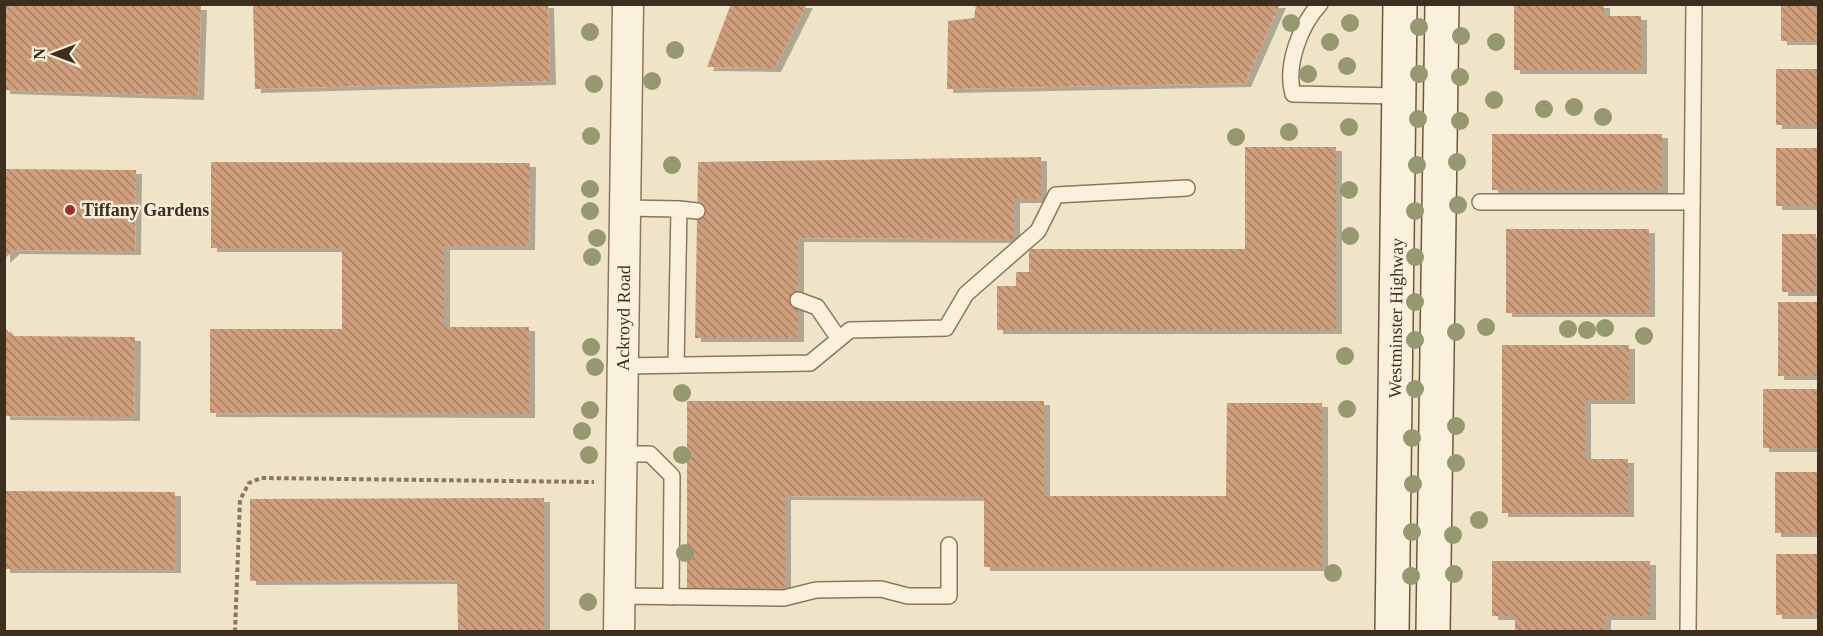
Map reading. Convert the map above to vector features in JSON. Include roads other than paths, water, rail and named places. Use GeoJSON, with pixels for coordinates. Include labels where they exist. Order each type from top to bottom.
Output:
{"type":"FeatureCollection","features":[{"type":"Feature","properties":{"kind":"main road","name":"Westminster Highway"},"geometry":{"type":"LineString","coordinates":[[1392,632],[1400,4]]}},
{"type":"Feature","properties":{"kind":"main road"},"geometry":{"type":"LineString","coordinates":[[1433,632],[1442,4]]}},
{"type":"Feature","properties":{"kind":"street","name":"Ackroyd Road"},"geometry":{"type":"LineString","coordinates":[[620,632],[628,4]]}},
{"type":"Feature","properties":{"kind":"lane"},"geometry":{"type":"LineString","coordinates":[[1320,4],[1311,13],[1295,50],[1290,84],[1293,94],[1399,96]]}},
{"type":"Feature","properties":{"kind":"lane"},"geometry":{"type":"LineString","coordinates":[[1688,632],[1694,4]]}},
{"type":"Feature","properties":{"kind":"lane"},"geometry":{"type":"LineString","coordinates":[[623,366],[810,363],[850,330],[946,328],[966,294],[1038,231],[1056,195],[1187,188]]}},
{"type":"Feature","properties":{"kind":"lane"},"geometry":{"type":"LineString","coordinates":[[1480,202],[1692,202]]}},
{"type":"Feature","properties":{"kind":"lane"},"geometry":{"type":"LineString","coordinates":[[626,208],[698,211]]}},
{"type":"Feature","properties":{"kind":"lane"},"geometry":{"type":"LineString","coordinates":[[676,365],[679,209]]}},
{"type":"Feature","properties":{"kind":"lane"},"geometry":{"type":"LineString","coordinates":[[798,300],[817,307],[839,339]]}},
{"type":"Feature","properties":{"kind":"lane"},"geometry":{"type":"LineString","coordinates":[[622,454],[650,454],[672,476],[671,597]]}},
{"type":"Feature","properties":{"kind":"lane"},"geometry":{"type":"LineString","coordinates":[[620,596],[784,598],[816,590],[881,589],[908,596],[949,596],[949,545]]}},
{"type":"Feature","properties":{"kind":"place","name":"Tiffany Gardens"},"geometry":{"type":"Point","coordinates":[70,210]}}]}
